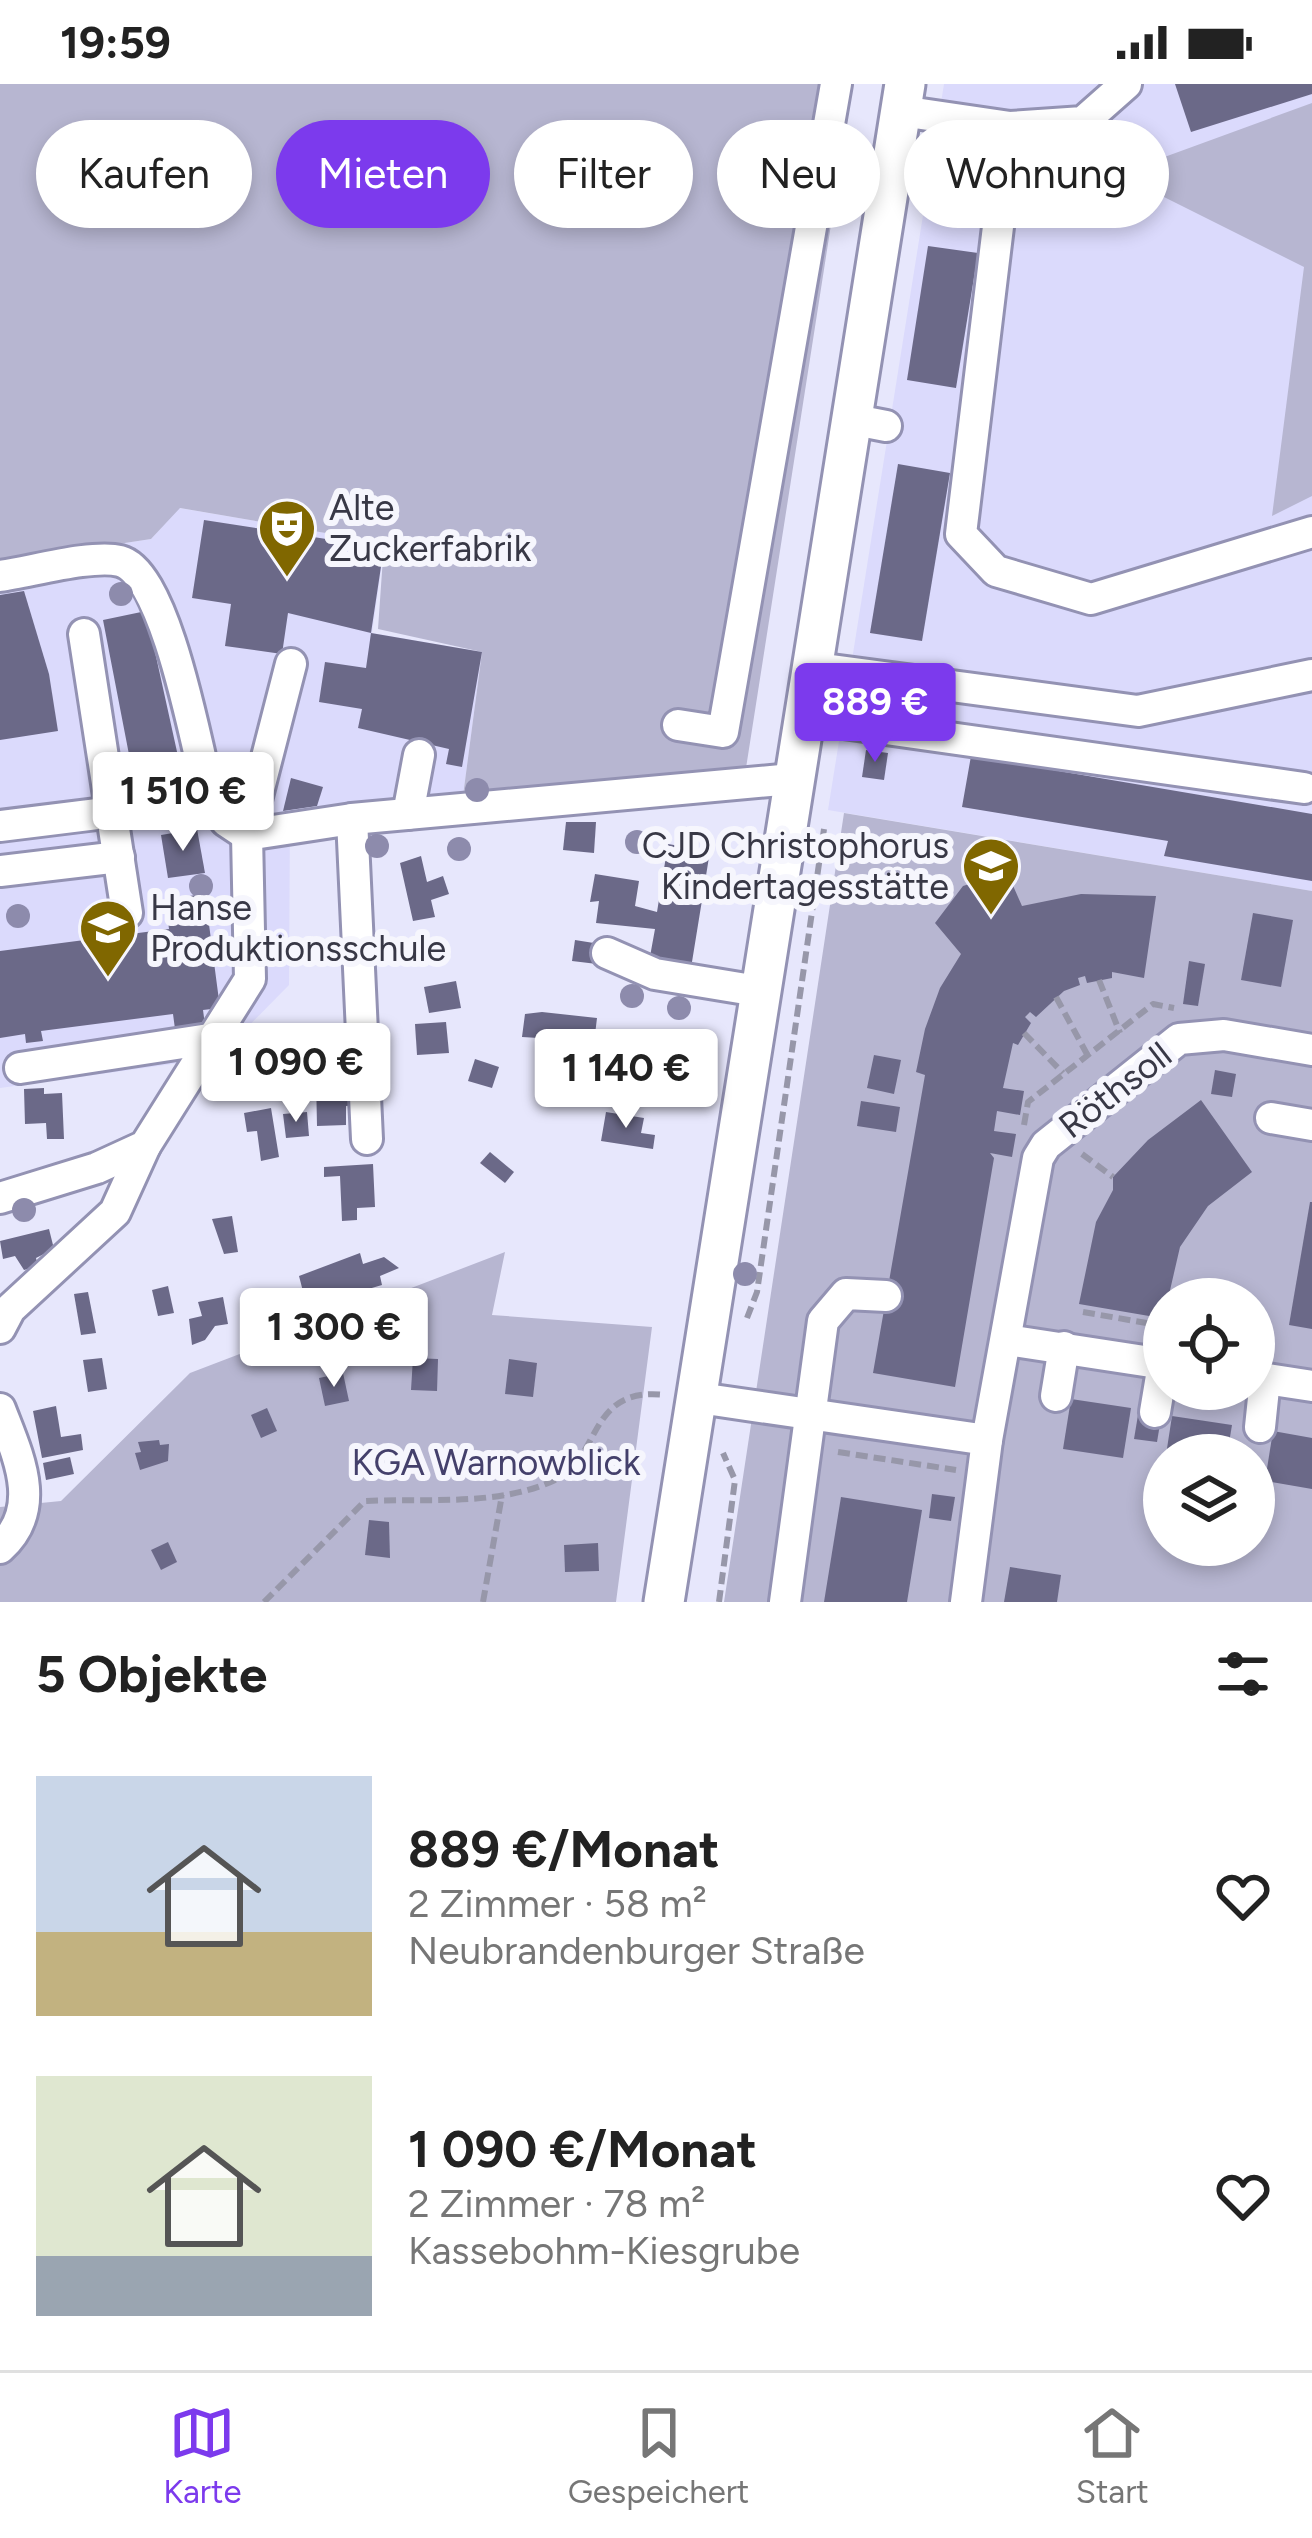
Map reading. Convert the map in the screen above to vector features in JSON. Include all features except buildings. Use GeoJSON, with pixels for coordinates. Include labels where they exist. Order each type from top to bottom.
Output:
{"type":"FeatureCollection","features":[{"type":"Feature","properties":{"kind":"main road"},"geometry":{"type":"LineString","coordinates":[[664,1602],[809,668],[868,423],[903,98]]}},
{"type":"Feature","properties":{"kind":"street"},"geometry":{"type":"LineString","coordinates":[[678,725],[723,732],[836,84]]}},
{"type":"Feature","properties":{"kind":"street"},"geometry":{"type":"LineString","coordinates":[[1085,120],[1126,84]]}},
{"type":"Feature","properties":{"kind":"street"},"geometry":{"type":"LineString","coordinates":[[903,98],[984,120]]}},
{"type":"Feature","properties":{"kind":"street"},"geometry":{"type":"LineString","coordinates":[[998,228],[961,534],[997,572],[1091,599],[1312,532]]}},
{"type":"Feature","properties":{"kind":"street"},"geometry":{"type":"LineString","coordinates":[[0,577],[120,561],[138,572],[160,610],[210,800],[226,821],[247,835],[352,819],[792,779]]}},
{"type":"Feature","properties":{"kind":"street"},"geometry":{"type":"LineString","coordinates":[[84,634],[128,913]]}},
{"type":"Feature","properties":{"kind":"street"},"geometry":{"type":"LineString","coordinates":[[0,1328],[10,1309],[115,1212],[145,1146],[250,979],[247,835],[291,664]]}},
{"type":"Feature","properties":{"kind":"street"},"geometry":{"type":"LineString","coordinates":[[809,668],[1138,711],[1312,675]]}},
{"type":"Feature","properties":{"kind":"street"},"geometry":{"type":"LineString","coordinates":[[801,717],[1304,788]]}},
{"type":"Feature","properties":{"kind":"street"},"geometry":{"type":"LineString","coordinates":[[408,814],[419,755]]}},
{"type":"Feature","properties":{"kind":"street"},"geometry":{"type":"LineString","coordinates":[[0,826],[210,800]]}},
{"type":"Feature","properties":{"kind":"street"},"geometry":{"type":"LineString","coordinates":[[352,819],[367,1139]]}},
{"type":"Feature","properties":{"kind":"street"},"geometry":{"type":"LineString","coordinates":[[0,871],[118,857]]}},
{"type":"Feature","properties":{"kind":"street"},"geometry":{"type":"LineString","coordinates":[[607,953],[655,974],[758,991]]}},
{"type":"Feature","properties":{"kind":"street","name":"Röthsoll"},"geometry":{"type":"LineString","coordinates":[[966,1602],[987,1440],[1038,1158],[1046,1145],[1179,1039],[1224,1035],[1312,1050]]}},
{"type":"Feature","properties":{"kind":"street"},"geometry":{"type":"LineString","coordinates":[[20,1068],[209,1039]]}},
{"type":"Feature","properties":{"kind":"street"},"geometry":{"type":"LineString","coordinates":[[1271,1118],[1312,1125]]}},
{"type":"Feature","properties":{"kind":"street"},"geometry":{"type":"LineString","coordinates":[[0,1198],[98,1168],[145,1146]]}},
{"type":"Feature","properties":{"kind":"street"},"geometry":{"type":"LineString","coordinates":[[785,1602],[828,1309],[845,1294],[886,1296]]}},
{"type":"Feature","properties":{"kind":"street"},"geometry":{"type":"LineString","coordinates":[[1007,1340],[1143,1361]]}},
{"type":"Feature","properties":{"kind":"street"},"geometry":{"type":"LineString","coordinates":[[1056,1396],[1064,1348]]}},
{"type":"Feature","properties":{"kind":"street"},"geometry":{"type":"LineString","coordinates":[[1275,1383],[1312,1386]]}},
{"type":"Feature","properties":{"kind":"street"},"geometry":{"type":"LineString","coordinates":[[699,1399],[987,1440]]}},
{"type":"Feature","properties":{"kind":"street"},"geometry":{"type":"LineString","coordinates":[[0,1408],[22,1466],[26,1499],[16,1533],[0,1548]]}},
{"type":"Feature","properties":{"kind":"street"},"geometry":{"type":"LineString","coordinates":[[1254,1426],[1255,1410]]}},
{"type":"Feature","properties":{"kind":"path"},"geometry":{"type":"LineString","coordinates":[[1099,980],[1120,1034]]}},
{"type":"Feature","properties":{"kind":"path"},"geometry":{"type":"LineString","coordinates":[[1056,997],[1088,1056]]}},
{"type":"Feature","properties":{"kind":"path"},"geometry":{"type":"LineString","coordinates":[[1022,1140],[1028,1102],[1153,1004],[1196,1012]]}},
{"type":"Feature","properties":{"kind":"path"},"geometry":{"type":"LineString","coordinates":[[1024,1033],[1064,1074]]}},
{"type":"Feature","properties":{"kind":"path"},"geometry":{"type":"LineString","coordinates":[[1066,1169],[1098,1138]]}},
{"type":"Feature","properties":{"kind":"path"},"geometry":{"type":"LineString","coordinates":[[1079,1152],[1113,1177]]}},
{"type":"Feature","properties":{"kind":"path"},"geometry":{"type":"LineString","coordinates":[[1117,1310],[1126,1317],[1083,1312],[1143,1323]]}},
{"type":"Feature","properties":{"kind":"path"},"geometry":{"type":"LineString","coordinates":[[264,1602],[365,1501],[502,1495],[561,1478],[612,1406],[647,1393],[699,1399]]}},
{"type":"Feature","properties":{"kind":"path"},"geometry":{"type":"LineString","coordinates":[[719,1602],[735,1480],[720,1448]]}},
{"type":"Feature","properties":{"kind":"path"},"geometry":{"type":"LineString","coordinates":[[483,1602],[502,1495]]}},
{"type":"Feature","properties":{"kind":"shaded area"},"geometry":{"type":"Polygon","coordinates":[[[944,84],[1312,84],[1312,891],[828,810],[921,228],[1169,228],[1169,120],[938,120],[944,84]]]}},
{"type":"Feature","properties":{"kind":"shaded area"},"geometry":{"type":"Polygon","coordinates":[[[179,508],[385,543],[372,633],[482,652],[463,796],[290,812],[289,985],[231,1044],[187,1062],[0,1088],[0,562],[151,539],[179,508]]]}},
{"type":"Feature","properties":{"kind":"green space"},"geometry":{"type":"Polygon","coordinates":[[[0,84],[853,84],[847,120],[717,120],[717,228],[830,228],[746,768],[463,796],[482,652],[378,629],[384,543],[180,508],[151,539],[0,562],[0,84]]]}},
{"type":"Feature","properties":{"kind":"green space"},"geometry":{"type":"Polygon","coordinates":[[[1312,103],[1312,496],[1272,516],[1304,267],[1169,200],[1169,155],[1312,103]]]}},
{"type":"Feature","properties":{"kind":"green space"},"geometry":{"type":"Polygon","coordinates":[[[844,813],[1312,891],[1312,1602],[724,1602],[844,813]]]}},
{"type":"Feature","properties":{"kind":"green space","name":"KGA Warnowblick"},"geometry":{"type":"Polygon","coordinates":[[[505,1252],[492,1315],[652,1327],[616,1602],[0,1602],[0,1507],[61,1501],[190,1373],[505,1252]]]}},
{"type":"Feature","properties":{"kind":"place","name":"Alte Zuckerfabrik"},"geometry":{"type":"Point","coordinates":[287,579]}},
{"type":"Feature","properties":{"kind":"place","name":"CJD Christophorus Kindertagesstätte"},"geometry":{"type":"Point","coordinates":[991,917]}},
{"type":"Feature","properties":{"kind":"place","name":"Hanse Produktionsschule"},"geometry":{"type":"Point","coordinates":[108,979]}}]}
